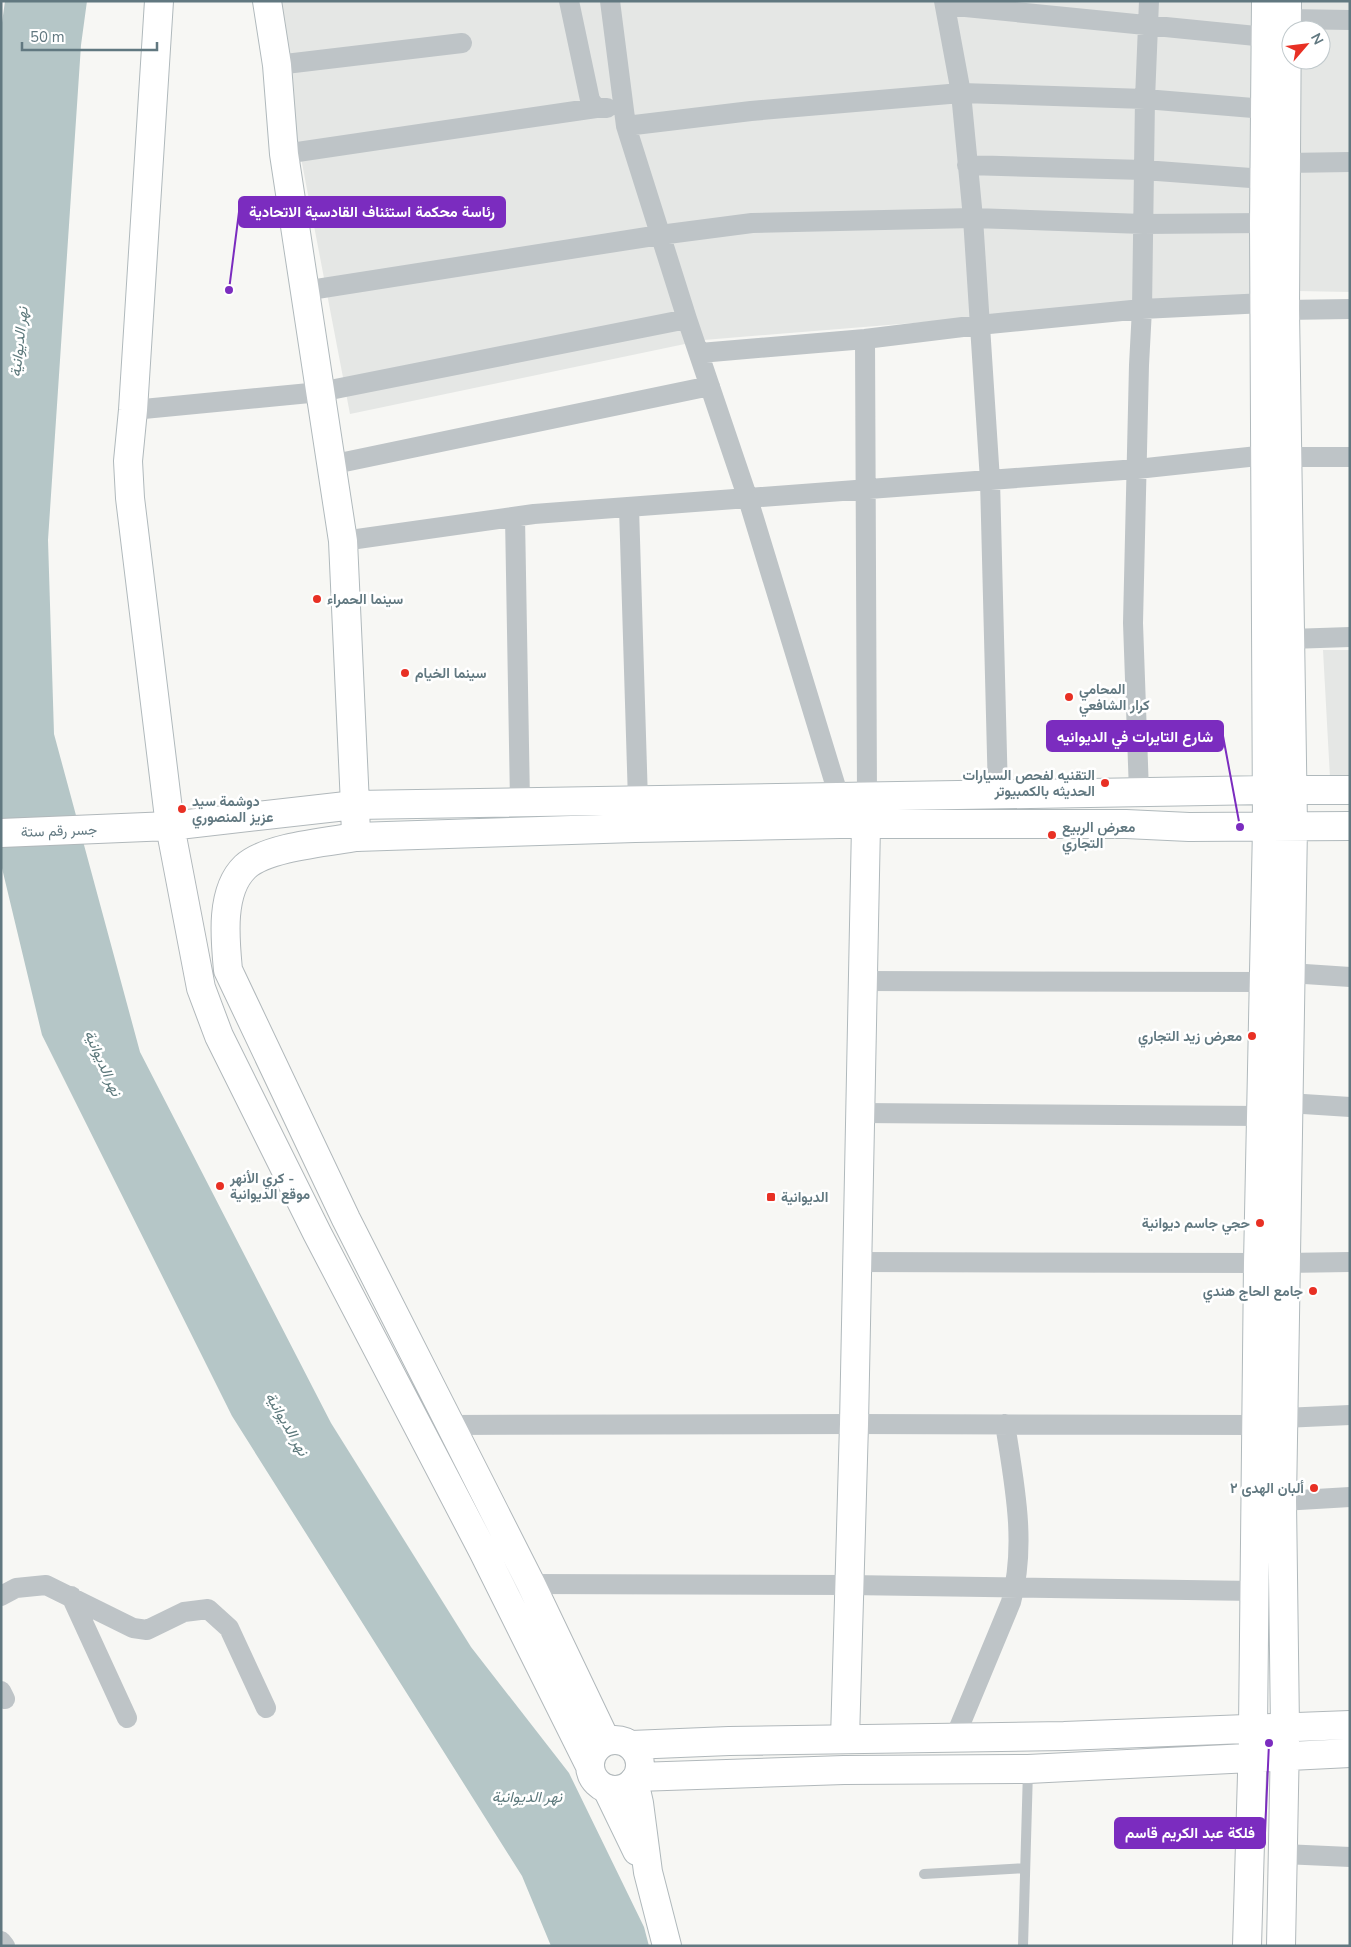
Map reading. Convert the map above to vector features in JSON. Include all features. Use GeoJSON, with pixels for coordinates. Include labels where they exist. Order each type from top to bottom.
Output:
{"type":"FeatureCollection","features":[{"type":"Feature","properties":{"kind":"main road"},"geometry":{"type":"LineString","coordinates":[[159,1],[133,410],[128,461],[130,498],[170,826],[201,988],[232,1063],[317,1233],[483,1551],[590,1766],[595,1780],[607,1789],[648,1872]]}},
{"type":"Feature","properties":{"kind":"main road"},"geometry":{"type":"LineString","coordinates":[[267,1],[277,65],[284,154],[343,541],[356,837]]}},
{"type":"Feature","properties":{"kind":"main road"},"geometry":{"type":"LineString","coordinates":[[1266,1],[1264,223],[1275,307]]}},
{"type":"Feature","properties":{"kind":"main road"},"geometry":{"type":"LineString","coordinates":[[1281,1946],[1285,1756],[1282,1501],[1290,973],[1280,826],[1275,307],[1286,163],[1287,10]]}},
{"type":"Feature","properties":{"kind":"main road"},"geometry":{"type":"LineString","coordinates":[[1277,456],[1290,639],[1280,790]]}},
{"type":"Feature","properties":{"kind":"main road","name":"جسر رقم ستة"},"geometry":{"type":"LineString","coordinates":[[1,833],[170,826],[355,805],[1350,790]]}},
{"type":"Feature","properties":{"kind":"main road"},"geometry":{"type":"LineString","coordinates":[[845,1739],[854,1424],[866,824]]}},
{"type":"Feature","properties":{"kind":"main road"},"geometry":{"type":"LineString","coordinates":[[607,1789],[624,1788],[635,1779],[640,1768],[639,1760],[618,1743],[508,1541],[346,1219],[228,970],[224,932],[228,904],[233,884],[245,867],[262,857],[278,851],[356,837],[644,828],[866,824],[1126,824],[1189,827],[1350,826]]}},
{"type":"Feature","properties":{"kind":"main road"},"geometry":{"type":"LineString","coordinates":[[1247,1946],[1253,1729],[1258,1263],[1264,982],[1280,826]]}},
{"type":"Feature","properties":{"kind":"main road"},"geometry":{"type":"LineString","coordinates":[[317,1233],[346,1219]]}},
{"type":"Feature","properties":{"kind":"main road"},"geometry":{"type":"LineString","coordinates":[[483,1551],[508,1541]]}},
{"type":"Feature","properties":{"kind":"main road"},"geometry":{"type":"LineString","coordinates":[[590,1766],[590,1758],[594,1751],[618,1743],[1064,1736],[1350,1725]]}},
{"type":"Feature","properties":{"kind":"main road"},"geometry":{"type":"LineString","coordinates":[[635,1779],[844,1770],[1028,1769],[1350,1753]]}},
{"type":"Feature","properties":{"kind":"main road"},"geometry":{"type":"LineString","coordinates":[[635,1779],[648,1872],[667,1946]]}},
{"type":"Feature","properties":{"kind":"street"},"geometry":{"type":"LineString","coordinates":[[569,1],[590,100],[596,108]]}},
{"type":"Feature","properties":{"kind":"street"},"geometry":{"type":"LineString","coordinates":[[610,1],[626,126],[687,319],[748,498],[839,797]]}},
{"type":"Feature","properties":{"kind":"street"},"geometry":{"type":"LineString","coordinates":[[1139,792],[1133,623],[1149,1]]}},
{"type":"Feature","properties":{"kind":"street"},"geometry":{"type":"LineString","coordinates":[[998,794],[990,480],[973,218],[961,93],[944,3],[1266,37]]}},
{"type":"Feature","properties":{"kind":"street"},"geometry":{"type":"LineString","coordinates":[[1287,10],[1350,20]]}},
{"type":"Feature","properties":{"kind":"street"},"geometry":{"type":"LineString","coordinates":[[277,65],[462,43]]}},
{"type":"Feature","properties":{"kind":"street"},"geometry":{"type":"LineString","coordinates":[[626,126],[751,111],[961,93],[1145,99],[1265,109]]}},
{"type":"Feature","properties":{"kind":"street"},"geometry":{"type":"LineString","coordinates":[[284,154],[624,105]]}},
{"type":"Feature","properties":{"kind":"street"},"geometry":{"type":"LineString","coordinates":[[1286,163],[1350,162]]}},
{"type":"Feature","properties":{"kind":"street"},"geometry":{"type":"LineString","coordinates":[[968,164],[1144,170],[1264,179]]}},
{"type":"Feature","properties":{"kind":"street"},"geometry":{"type":"LineString","coordinates":[[304,290],[660,235],[752,223],[973,218],[1143,224],[1264,223]]}},
{"type":"Feature","properties":{"kind":"street"},"geometry":{"type":"LineString","coordinates":[[700,353],[865,339],[979,325],[1142,309],[1275,307],[1350,309]]}},
{"type":"Feature","properties":{"kind":"street"},"geometry":{"type":"LineString","coordinates":[[133,410],[320,392],[687,319]]}},
{"type":"Feature","properties":{"kind":"street"},"geometry":{"type":"LineString","coordinates":[[865,339],[864,490],[867,797]]}},
{"type":"Feature","properties":{"kind":"street"},"geometry":{"type":"LineString","coordinates":[[330,465],[710,386]]}},
{"type":"Feature","properties":{"kind":"street"},"geometry":{"type":"LineString","coordinates":[[343,541],[515,517],[629,507],[1137,470],[1277,456],[1350,457]]}},
{"type":"Feature","properties":{"kind":"street"},"geometry":{"type":"LineString","coordinates":[[629,507],[638,801]]}},
{"type":"Feature","properties":{"kind":"street"},"geometry":{"type":"LineString","coordinates":[[515,517],[520,802]]}},
{"type":"Feature","properties":{"kind":"street"},"geometry":{"type":"LineString","coordinates":[[1290,639],[1350,637]]}},
{"type":"Feature","properties":{"kind":"street"},"geometry":{"type":"LineString","coordinates":[[1290,973],[1350,977]]}},
{"type":"Feature","properties":{"kind":"street"},"geometry":{"type":"LineString","coordinates":[[864,981],[1264,982]]}},
{"type":"Feature","properties":{"kind":"street"},"geometry":{"type":"LineString","coordinates":[[1288,1103],[1350,1107]]}},
{"type":"Feature","properties":{"kind":"street"},"geometry":{"type":"LineString","coordinates":[[860,1113],[1261,1116]]}},
{"type":"Feature","properties":{"kind":"street"},"geometry":{"type":"LineString","coordinates":[[857,1262],[1258,1263]]}},
{"type":"Feature","properties":{"kind":"street"},"geometry":{"type":"LineString","coordinates":[[1285,1263],[1350,1262]]}},
{"type":"Feature","properties":{"kind":"street"},"geometry":{"type":"LineString","coordinates":[[1283,1418],[1350,1415]]}},
{"type":"Feature","properties":{"kind":"street"},"geometry":{"type":"LineString","coordinates":[[955,1737],[1011,1602],[1015,1588],[1018,1519],[1005,1424]]}},
{"type":"Feature","properties":{"kind":"street"},"geometry":{"type":"LineString","coordinates":[[449,1425],[1257,1425]]}},
{"type":"Feature","properties":{"kind":"street"},"geometry":{"type":"LineString","coordinates":[[1282,1501],[1350,1497]]}},
{"type":"Feature","properties":{"kind":"street"},"geometry":{"type":"LineString","coordinates":[[531,1584],[849,1585],[1255,1591]]}},
{"type":"Feature","properties":{"kind":"street"},"geometry":{"type":"LineString","coordinates":[[1,1596],[16,1588],[46,1585],[132,1628],[147,1630],[184,1612],[208,1609],[229,1628],[266,1708]]}},
{"type":"Feature","properties":{"kind":"street"},"geometry":{"type":"LineString","coordinates":[[71,1596],[127,1718]]}},
{"type":"Feature","properties":{"kind":"street"},"geometry":{"type":"LineString","coordinates":[[1282,1854],[1350,1857]]}},
{"type":"Feature","properties":{"kind":"street"},"geometry":{"type":"LineString","coordinates":[[1,1941],[5,1946]]}},
{"type":"Feature","properties":{"kind":"lane"},"geometry":{"type":"LineString","coordinates":[[1023,1946],[1028,1769]]}},
{"type":"Feature","properties":{"kind":"lane"},"geometry":{"type":"LineString","coordinates":[[924,1874],[1025,1868]]}},
{"type":"Feature","properties":{"kind":"shaded area"},"geometry":{"type":"Polygon","coordinates":[[[271,1],[1255,1],[1256,295],[704,340],[350,414],[271,1]]]}},
{"type":"Feature","properties":{"kind":"shaded area"},"geometry":{"type":"Polygon","coordinates":[[[1302,1],[1350,1],[1350,292],[1297,291],[1301,70],[1331,70],[1331,20],[1301,20],[1302,1]]]}},
{"type":"Feature","properties":{"kind":"shaded area"},"geometry":{"type":"Polygon","coordinates":[[[1323,650],[1350,650],[1350,776],[1330,778],[1323,650]]]}},
{"type":"Feature","properties":{"kind":"water","name":"نهر الديوانية"},"geometry":{"type":"Polygon","coordinates":[[[5,1],[87,1],[81,45],[48,540],[54,734],[140,1052],[331,1423],[471,1647],[569,1773],[644,1927],[649,1946],[551,1946],[522,1876],[232,1416],[42,1035],[1,864],[1,30],[5,1]]]}},
{"type":"Feature","properties":{"kind":"place","name":"رئاسة محكمة استئناف القادسية الاتحادية"},"geometry":{"type":"Point","coordinates":[229,290]}},
{"type":"Feature","properties":{"kind":"place","name":"سينما الحمراء"},"geometry":{"type":"Point","coordinates":[317,599]}},
{"type":"Feature","properties":{"kind":"place","name":"سينما الخيام"},"geometry":{"type":"Point","coordinates":[405,673]}},
{"type":"Feature","properties":{"kind":"place","name":"المحامي كرار الشافعي"},"geometry":{"type":"Point","coordinates":[1069,697]}},
{"type":"Feature","properties":{"kind":"place","name":"التقنيه لفحص السيارات الحديثه بالكمبيوتر"},"geometry":{"type":"Point","coordinates":[1105,783]}},
{"type":"Feature","properties":{"kind":"place","name":"دوشمة سيد عزيز المنصوري"},"geometry":{"type":"Point","coordinates":[182,809]}},
{"type":"Feature","properties":{"kind":"place","name":"شارع التايرات في الديوانيه"},"geometry":{"type":"Point","coordinates":[1240,827]}},
{"type":"Feature","properties":{"kind":"place","name":"معرض الربيع التجاري"},"geometry":{"type":"Point","coordinates":[1052,835]}},
{"type":"Feature","properties":{"kind":"place","name":"معرض زيد التجاري"},"geometry":{"type":"Point","coordinates":[1252,1036]}},
{"type":"Feature","properties":{"kind":"place","name":"كري الأنهر - موقع الديوانية"},"geometry":{"type":"Point","coordinates":[220,1186]}},
{"type":"Feature","properties":{"kind":"place","name":"الديوانية"},"geometry":{"type":"Point","coordinates":[771,1197]}},
{"type":"Feature","properties":{"kind":"place","name":"حجي جاسم ديوانية"},"geometry":{"type":"Point","coordinates":[1260,1223]}},
{"type":"Feature","properties":{"kind":"place","name":"جامع الحاج هندي"},"geometry":{"type":"Point","coordinates":[1313,1291]}},
{"type":"Feature","properties":{"kind":"place","name":"ألبان الهدى ٢"},"geometry":{"type":"Point","coordinates":[1314,1488]}},
{"type":"Feature","properties":{"kind":"place","name":"فلكة عبد الكريم قاسم"},"geometry":{"type":"Point","coordinates":[1269,1743]}}]}
